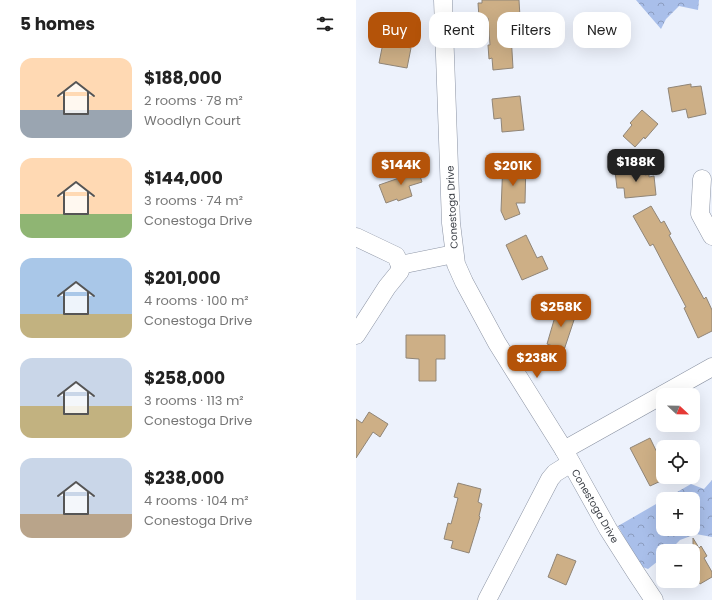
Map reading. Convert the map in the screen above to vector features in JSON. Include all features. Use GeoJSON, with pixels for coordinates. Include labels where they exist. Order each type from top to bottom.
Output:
{"type":"FeatureCollection","features":[{"type":"Feature","properties":{"kind":"street","name":"Conestoga Drive"},"geometry":{"type":"LineString","coordinates":[[443,0],[451,223],[456,264],[497,344],[567,457],[608,529],[654,600]]}},
{"type":"Feature","properties":{"kind":"street"},"geometry":{"type":"LineString","coordinates":[[702,179],[700,214],[712,236]]}},
{"type":"Feature","properties":{"kind":"street"},"geometry":{"type":"LineString","coordinates":[[356,237],[396,256],[400,265],[400,271],[356,335]]}},
{"type":"Feature","properties":{"kind":"street"},"geometry":{"type":"LineString","coordinates":[[400,265],[454,254]]}},
{"type":"Feature","properties":{"kind":"street"},"geometry":{"type":"LineString","coordinates":[[487,600],[550,479],[567,457],[712,368]]}},
{"type":"Feature","properties":{"kind":"green space"},"geometry":{"type":"Polygon","coordinates":[[[636,0],[699,0],[698,10],[679,6],[666,19],[661,29],[636,0]]]}},
{"type":"Feature","properties":{"kind":"green space"},"geometry":{"type":"Polygon","coordinates":[[[712,480],[712,537],[700,535],[700,492],[677,492],[691,484],[704,489],[712,480]]]}},
{"type":"Feature","properties":{"kind":"green space"},"geometry":{"type":"Polygon","coordinates":[[[656,504],[656,536],[691,536],[680,540],[676,544],[656,544],[656,563],[648,569],[640,566],[618,526],[656,504]]]}},
{"type":"Feature","properties":{"kind":"building"},"geometry":{"type":"Polygon","coordinates":[[[482,0],[519,0],[520,12],[497,12],[497,48],[512,48],[513,68],[493,70],[492,58],[489,59],[488,48],[490,45],[489,12],[479,12],[478,3],[482,3],[482,0]]]}},
{"type":"Feature","properties":{"kind":"building"},"geometry":{"type":"Polygon","coordinates":[[[382,48],[411,48],[407,68],[379,63],[382,48]]]}},
{"type":"Feature","properties":{"kind":"building"},"geometry":{"type":"Polygon","coordinates":[[[691,84],[691,87],[701,86],[706,114],[688,118],[686,109],[672,112],[668,88],[691,84]]]}},
{"type":"Feature","properties":{"kind":"building"},"geometry":{"type":"Polygon","coordinates":[[[520,96],[524,130],[502,132],[501,118],[494,119],[492,99],[520,96]]]}},
{"type":"Feature","properties":{"kind":"building"},"geometry":{"type":"Polygon","coordinates":[[[642,110],[658,124],[645,139],[644,137],[635,147],[623,136],[632,125],[630,123],[642,110]]]}},
{"type":"Feature","properties":{"kind":"building"},"geometry":{"type":"Polygon","coordinates":[[[503,160],[526,161],[525,203],[516,203],[520,214],[505,220],[501,211],[503,160]]]}},
{"type":"Feature","properties":{"kind":"building"},"geometry":{"type":"Polygon","coordinates":[[[417,167],[422,182],[409,186],[412,196],[386,203],[379,185],[405,176],[403,172],[417,167]]]}},
{"type":"Feature","properties":{"kind":"building"},"geometry":{"type":"Polygon","coordinates":[[[645,167],[645,175],[649,174],[649,177],[654,176],[656,195],[625,198],[624,188],[617,188],[615,171],[645,167]]]}},
{"type":"Feature","properties":{"kind":"building"},"geometry":{"type":"Polygon","coordinates":[[[651,206],[661,223],[664,221],[671,234],[669,235],[704,299],[706,297],[712,310],[712,331],[698,338],[684,308],[686,307],[653,244],[650,246],[633,216],[651,206]]]}},
{"type":"Feature","properties":{"kind":"building"},"geometry":{"type":"Polygon","coordinates":[[[526,235],[537,258],[542,256],[548,269],[522,280],[506,245],[526,235]]]}},
{"type":"Feature","properties":{"kind":"building"},"geometry":{"type":"Polygon","coordinates":[[[559,303],[571,307],[567,318],[574,320],[564,350],[547,344],[559,303]]]}},
{"type":"Feature","properties":{"kind":"building"},"geometry":{"type":"Polygon","coordinates":[[[406,335],[445,335],[445,359],[436,359],[436,381],[419,381],[419,359],[406,358],[406,335]]]}},
{"type":"Feature","properties":{"kind":"building"},"geometry":{"type":"Polygon","coordinates":[[[369,412],[388,424],[380,437],[373,432],[356,458],[356,419],[362,423],[369,412]]]}},
{"type":"Feature","properties":{"kind":"building"},"geometry":{"type":"Polygon","coordinates":[[[650,438],[656,450],[656,483],[650,486],[630,448],[650,438]]]}},
{"type":"Feature","properties":{"kind":"building"},"geometry":{"type":"Polygon","coordinates":[[[458,483],[481,489],[478,502],[482,504],[480,517],[469,553],[451,548],[453,541],[444,539],[448,523],[451,524],[458,498],[454,497],[458,483]]]}},
{"type":"Feature","properties":{"kind":"building"},"geometry":{"type":"Polygon","coordinates":[[[693,538],[697,544],[693,544],[693,538]]]}},
{"type":"Feature","properties":{"kind":"building"},"geometry":{"type":"Polygon","coordinates":[[[701,546],[707,556],[704,558],[712,572],[712,577],[700,584],[701,546]]]}},
{"type":"Feature","properties":{"kind":"building"},"geometry":{"type":"Polygon","coordinates":[[[557,554],[576,561],[566,585],[548,577],[557,554]]]}}]}
